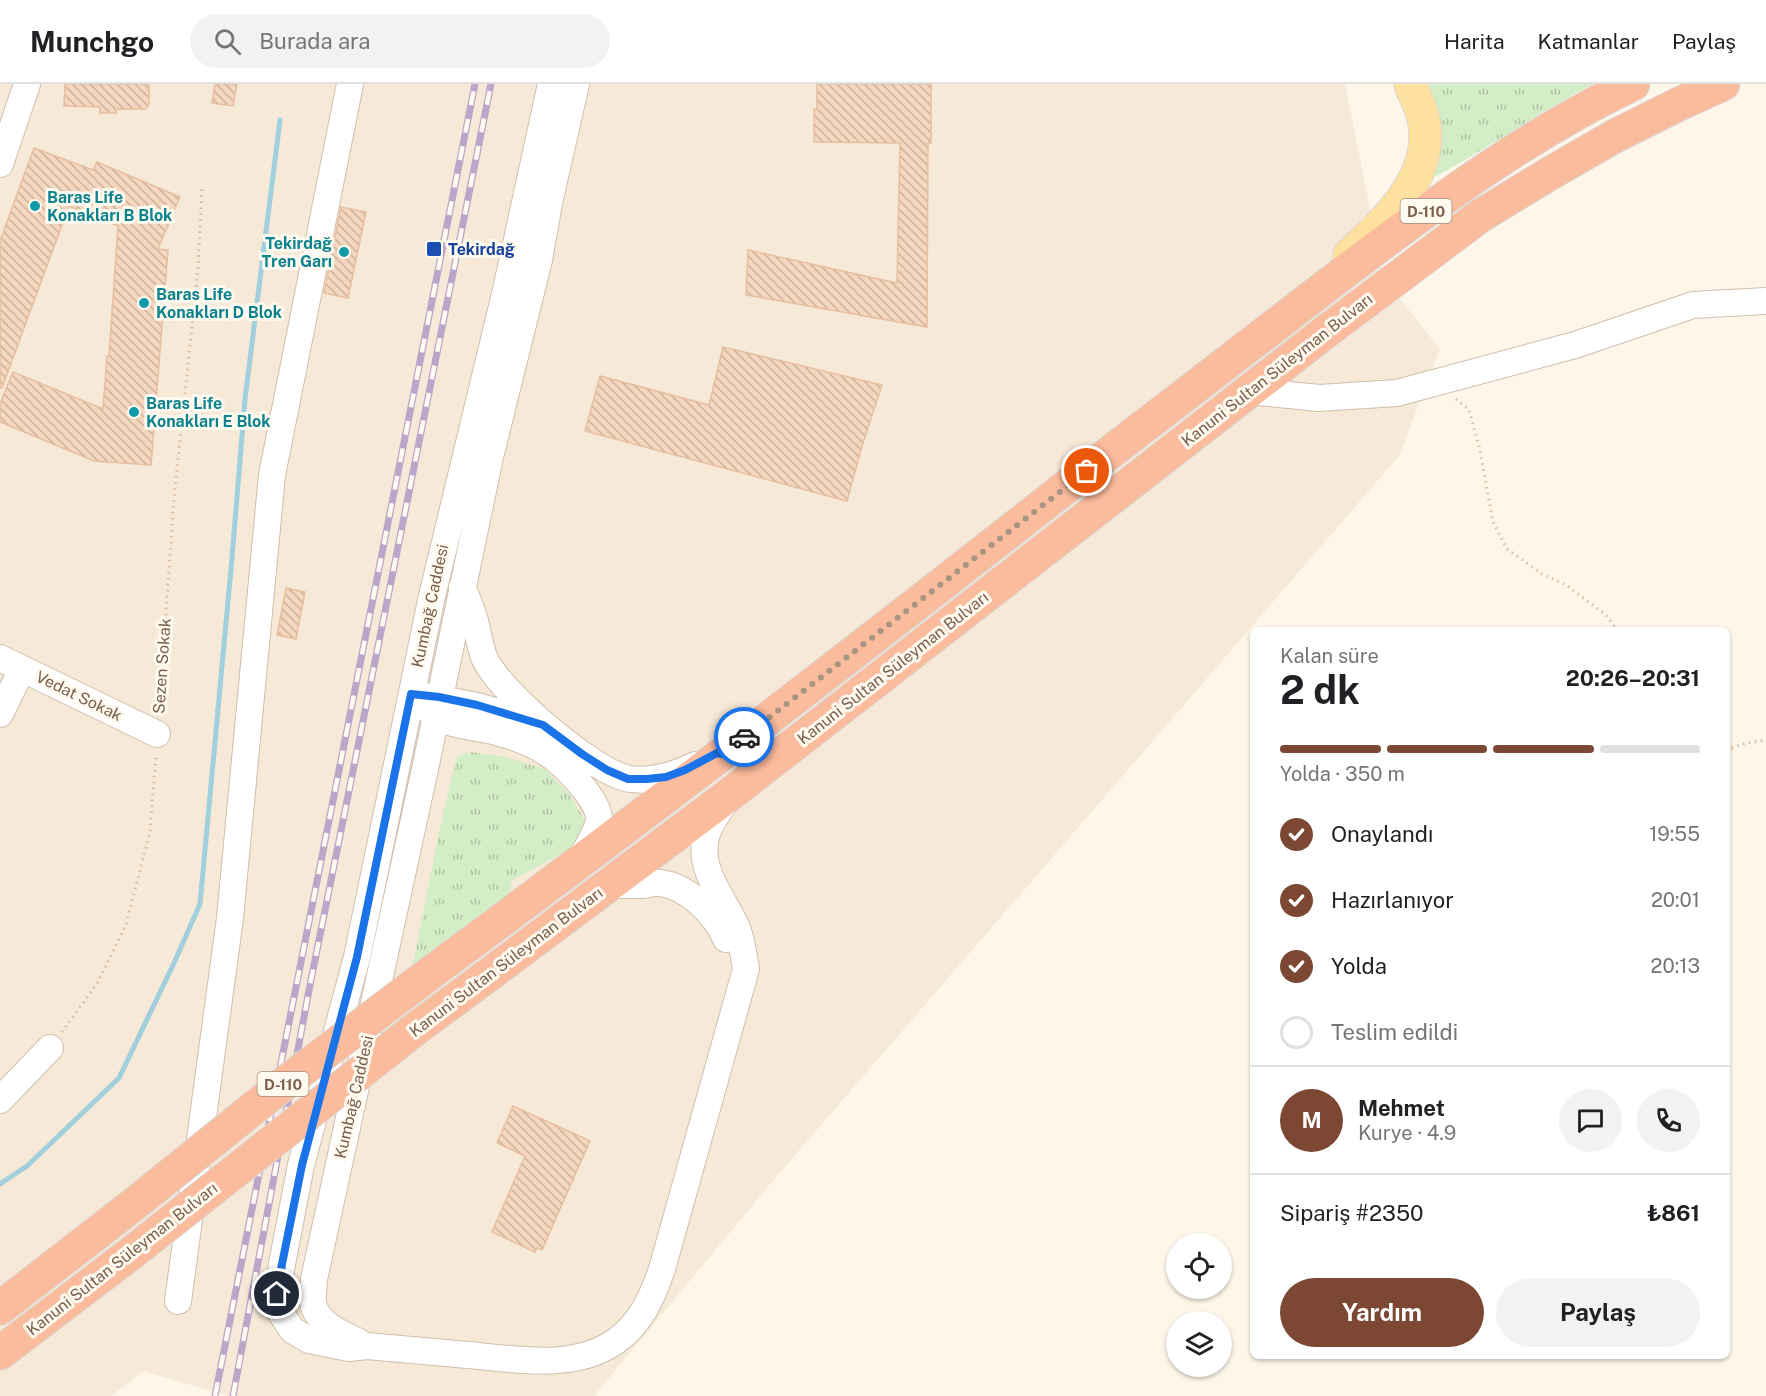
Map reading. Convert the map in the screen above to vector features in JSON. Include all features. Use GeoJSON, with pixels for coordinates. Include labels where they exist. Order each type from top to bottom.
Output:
{"type":"FeatureCollection","features":[{"type":"Feature","properties":{"kind":"highway","name":"D-110"},"geometry":{"type":"LineString","coordinates":[[0,1308],[133,1206],[285,1083],[723,754],[1232,357],[1466,183],[1524,144],[1592,104],[1633,84]]}},
{"type":"Feature","properties":{"kind":"highway","name":"Kanuni Sultan Süleyman Bulvarı"},"geometry":{"type":"LineString","coordinates":[[0,1353],[405,1038],[729,795],[1336,323],[1480,216],[1615,136],[1723,84]]}},
{"type":"Feature","properties":{"kind":"main road"},"geometry":{"type":"LineString","coordinates":[[1232,357],[1351,253],[1404,199],[1416,176],[1424,150],[1425,127],[1410,84]]}},
{"type":"Feature","properties":{"kind":"street"},"geometry":{"type":"LineString","coordinates":[[178,1300],[230,918],[272,475],[350,84]]}},
{"type":"Feature","properties":{"kind":"street","name":"Kumbağ Caddesi"},"geometry":{"type":"LineString","coordinates":[[551,84],[505,294],[432,596],[357,957],[302,1165],[277,1294],[281,1313],[292,1330],[309,1340],[349,1348],[367,1346],[524,1359],[561,1359],[599,1351],[616,1341],[639,1319],[650,1302],[662,1269],[746,969],[738,930],[710,875],[705,853],[705,841],[711,824],[729,795]]}},
{"type":"Feature","properties":{"kind":"street","name":"Kumbağ Caddesi"},"geometry":{"type":"LineString","coordinates":[[367,1346],[339,1333],[320,1318],[313,1303],[314,1279],[490,457],[539,260],[549,203],[576,84]]}},
{"type":"Feature","properties":{"kind":"street"},"geometry":{"type":"LineString","coordinates":[[0,164],[16,96]]}},
{"type":"Feature","properties":{"kind":"street"},"geometry":{"type":"LineString","coordinates":[[1249,391],[1319,398],[1397,393],[1575,345],[1693,304],[1766,301]]}},
{"type":"Feature","properties":{"kind":"street"},"geometry":{"type":"LineString","coordinates":[[462,586],[475,620],[484,658],[499,679],[543,725],[582,754],[607,770],[628,779],[666,777],[717,753],[723,754]]}},
{"type":"Feature","properties":{"kind":"street"},"geometry":{"type":"LineString","coordinates":[[0,714],[11,664]]}},
{"type":"Feature","properties":{"kind":"street","name":"Vedat Sokak"},"geometry":{"type":"LineString","coordinates":[[11,664],[157,734]]}},
{"type":"Feature","properties":{"kind":"street"},"geometry":{"type":"LineString","coordinates":[[411,694],[480,729],[500,733],[526,743],[554,758],[582,785],[594,802],[599,820],[587,850],[575,866]]}},
{"type":"Feature","properties":{"kind":"street"},"geometry":{"type":"LineString","coordinates":[[438,707],[477,705],[543,725]]}},
{"type":"Feature","properties":{"kind":"street","name":"Kumbağ Caddesi"},"geometry":{"type":"LineString","coordinates":[[608,885],[660,883],[678,888],[701,903],[721,927],[730,949],[737,998]]}},
{"type":"Feature","properties":{"kind":"street"},"geometry":{"type":"LineString","coordinates":[[0,1100],[50,1048]]}},
{"type":"Feature","properties":{"kind":"path","name":"Sezen Sokak"},"geometry":{"type":"LineString","coordinates":[[50,1048],[98,982],[126,924],[150,831],[174,498],[198,269],[202,188]]}},
{"type":"Feature","properties":{"kind":"path"},"geometry":{"type":"LineString","coordinates":[[1436,383],[1469,410],[1479,446],[1493,522],[1507,549],[1542,574],[1566,585],[1606,615],[1615,627]]}},
{"type":"Feature","properties":{"kind":"path"},"geometry":{"type":"LineString","coordinates":[[1730,749],[1766,740]]}},
{"type":"Feature","properties":{"kind":"shaded area"},"geometry":{"type":"Polygon","coordinates":[[[0,84],[1345,84],[1384,279],[1440,349],[1399,456],[771,1183],[594,1396],[228,1396],[143,1371],[111,1396],[0,1396],[0,84]]]}},
{"type":"Feature","properties":{"kind":"green space"},"geometry":{"type":"Polygon","coordinates":[[[1421,84],[1593,84],[1421,184],[1421,84]]]}},
{"type":"Feature","properties":{"kind":"green space"},"geometry":{"type":"Polygon","coordinates":[[[472,752],[505,757],[545,769],[569,794],[586,822],[578,844],[511,881],[508,909],[412,969],[439,832],[457,756],[472,752]]]}},
{"type":"Feature","properties":{"kind":"building"},"geometry":{"type":"Polygon","coordinates":[[[65,84],[149,84],[149,105],[145,109],[116,109],[116,113],[100,113],[100,107],[64,106],[65,84]]]}},
{"type":"Feature","properties":{"kind":"building"},"geometry":{"type":"Polygon","coordinates":[[[215,84],[237,84],[233,106],[212,103],[215,84]]]}},
{"type":"Feature","properties":{"kind":"building"},"geometry":{"type":"Polygon","coordinates":[[[817,84],[931,84],[931,143],[928,143],[927,327],[746,295],[748,250],[897,283],[900,143],[814,142],[817,84]]]}},
{"type":"Feature","properties":{"kind":"building"},"geometry":{"type":"Polygon","coordinates":[[[34,148],[93,170],[97,162],[180,197],[158,249],[168,250],[151,465],[94,461],[0,422],[0,404],[13,372],[103,409],[118,226],[69,206],[2,388],[0,388],[0,241],[34,148]]]}},
{"type":"Feature","properties":{"kind":"building","name":"Tekirdağ Tren Garı"},"geometry":{"type":"Polygon","coordinates":[[[341,207],[366,212],[348,298],[324,293],[341,207]]]}},
{"type":"Feature","properties":{"kind":"building"},"geometry":{"type":"Polygon","coordinates":[[[723,347],[882,385],[847,501],[585,431],[600,376],[709,405],[723,347]]]}},
{"type":"Feature","properties":{"kind":"building"},"geometry":{"type":"Polygon","coordinates":[[[286,588],[305,592],[296,639],[277,635],[286,588]]]}},
{"type":"Feature","properties":{"kind":"building"},"geometry":{"type":"Polygon","coordinates":[[[513,1106],[590,1141],[542,1250],[537,1248],[535,1252],[492,1232],[525,1156],[497,1143],[513,1106]]]}},
{"type":"Feature","properties":{"kind":"waterway"},"geometry":{"type":"LineString","coordinates":[[0,1184],[27,1166],[119,1078],[200,904],[245,399],[280,120]]}},
{"type":"Feature","properties":{"kind":"railway"},"geometry":{"type":"LineString","coordinates":[[215,1396],[475,84]]}},
{"type":"Feature","properties":{"kind":"railway"},"geometry":{"type":"LineString","coordinates":[[233,1396],[310,985],[491,84]]}},
{"type":"Feature","properties":{"kind":"way so far"},"geometry":{"type":"LineString","coordinates":[[744,737],[1087,471]]}},
{"type":"Feature","properties":{"kind":"place","name":"Baras Life Konakları B Blok"},"geometry":{"type":"Point","coordinates":[35,206]}},
{"type":"Feature","properties":{"kind":"place","name":"Tekirdağ"},"geometry":{"type":"Point","coordinates":[434,249]}},
{"type":"Feature","properties":{"kind":"place","name":"Tekirdağ Tren Garı"},"geometry":{"type":"Point","coordinates":[344,252]}},
{"type":"Feature","properties":{"kind":"place","name":"Baras Life Konakları D Blok"},"geometry":{"type":"Point","coordinates":[144,303]}},
{"type":"Feature","properties":{"kind":"place","name":"Baras Life Konakları E Blok"},"geometry":{"type":"Point","coordinates":[134,412]}},
{"type":"Feature","properties":{"kind":"route"},"geometry":{"type":"LineString","coordinates":[[277,1294],[302,1165],[357,957],[411,694],[477,705],[543,725],[607,770],[628,779],[666,777],[717,753],[723,754],[744,737]]}}]}
